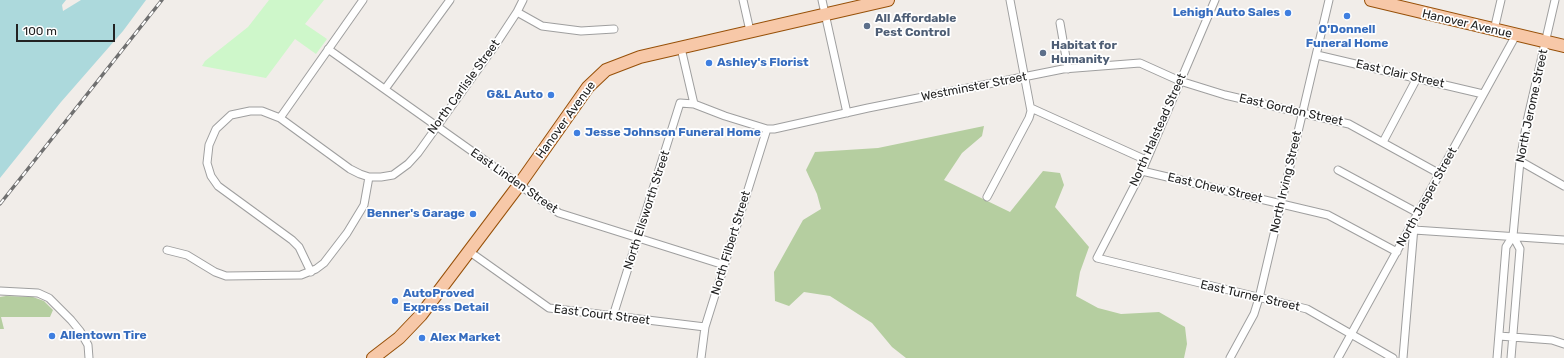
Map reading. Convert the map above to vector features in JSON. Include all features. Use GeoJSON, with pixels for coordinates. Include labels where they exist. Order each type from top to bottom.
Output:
{"type":"FeatureCollection","features":[{"type":"Feature","properties":{"kind":"main road","name":"Hanover Avenue"},"geometry":{"type":"LineString","coordinates":[[378,356],[414,324],[470,252],[588,87],[606,70],[630,60],[888,0]]}},
{"type":"Feature","properties":{"kind":"main road","name":"Hanover Avenue"},"geometry":{"type":"LineString","coordinates":[[1371,0],[1564,46]]}},
{"type":"Feature","properties":{"kind":"street"},"geometry":{"type":"LineString","coordinates":[[280,118],[363,0]]}},
{"type":"Feature","properties":{"kind":"street"},"geometry":{"type":"LineString","coordinates":[[385,89],[450,0]]}},
{"type":"Feature","properties":{"kind":"street","name":"North Carlisle Street"},"geometry":{"type":"LineString","coordinates":[[369,177],[393,175],[408,164],[517,12],[523,0]]}},
{"type":"Feature","properties":{"kind":"street"},"geometry":{"type":"LineString","coordinates":[[743,0],[750,31]]}},
{"type":"Feature","properties":{"kind":"street"},"geometry":{"type":"LineString","coordinates":[[822,0],[847,113]]}},
{"type":"Feature","properties":{"kind":"street"},"geometry":{"type":"LineString","coordinates":[[987,197],[1029,118],[1031,108],[1010,0]]}},
{"type":"Feature","properties":{"kind":"street","name":"North Halstead Street"},"geometry":{"type":"LineString","coordinates":[[1097,258],[1142,171],[1215,0]]}},
{"type":"Feature","properties":{"kind":"street","name":"North Irving Street"},"geometry":{"type":"LineString","coordinates":[[1230,358],[1254,314],[1259,298],[1329,0]]}},
{"type":"Feature","properties":{"kind":"street"},"geometry":{"type":"LineString","coordinates":[[1494,30],[1501,0]]}},
{"type":"Feature","properties":{"kind":"street","name":"North Jerome Street"},"geometry":{"type":"LineString","coordinates":[[1497,358],[1506,247],[1513,236],[1520,161],[1527,121],[1555,0]]}},
{"type":"Feature","properties":{"kind":"street"},"geometry":{"type":"LineString","coordinates":[[517,12],[542,26],[581,31],[614,29]]}},
{"type":"Feature","properties":{"kind":"street"},"geometry":{"type":"LineString","coordinates":[[1060,23],[1068,69]]}},
{"type":"Feature","properties":{"kind":"street","name":"North Jasper Street"},"geometry":{"type":"LineString","coordinates":[[1338,358],[1516,35]]}},
{"type":"Feature","properties":{"kind":"street"},"geometry":{"type":"LineString","coordinates":[[682,48],[694,104],[724,116],[766,129]]}},
{"type":"Feature","properties":{"kind":"street","name":"East Linden Street"},"geometry":{"type":"LineString","coordinates":[[328,49],[559,213],[724,265]]}},
{"type":"Feature","properties":{"kind":"street","name":"East Clair Street"},"geometry":{"type":"LineString","coordinates":[[1317,55],[1483,94]]}},
{"type":"Feature","properties":{"kind":"street","name":"Westminster Street"},"geometry":{"type":"LineString","coordinates":[[766,129],[774,129],[1025,76],[1068,69],[1140,63],[1180,81]]}},
{"type":"Feature","properties":{"kind":"street"},"geometry":{"type":"LineString","coordinates":[[1383,142],[1417,78]]}},
{"type":"Feature","properties":{"kind":"street","name":"East Gordon Street"},"geometry":{"type":"LineString","coordinates":[[1180,81],[1224,95],[1349,124],[1440,174]]}},
{"type":"Feature","properties":{"kind":"street","name":"North Ellsworth Street"},"geometry":{"type":"LineString","coordinates":[[613,316],[680,103],[694,104]]}},
{"type":"Feature","properties":{"kind":"street"},"geometry":{"type":"LineString","coordinates":[[1031,108],[1146,160]]}},
{"type":"Feature","properties":{"kind":"street"},"geometry":{"type":"LineString","coordinates":[[167,250],[187,255],[215,272],[226,276],[301,275],[311,272],[324,263],[333,253],[364,205],[369,177],[350,169],[280,118],[262,111],[250,111],[231,115],[216,129],[208,149],[207,163],[211,176],[218,186],[292,240],[299,247],[311,272]]}},
{"type":"Feature","properties":{"kind":"street","name":"North Filbert Street"},"geometry":{"type":"LineString","coordinates":[[701,358],[704,327],[766,129]]}},
{"type":"Feature","properties":{"kind":"street"},"geometry":{"type":"LineString","coordinates":[[1520,161],[1564,186]]}},
{"type":"Feature","properties":{"kind":"street"},"geometry":{"type":"LineString","coordinates":[[1338,170],[1416,216],[1403,358]]}},
{"type":"Feature","properties":{"kind":"street","name":"East Chew Street"},"geometry":{"type":"LineString","coordinates":[[1142,171],[1328,215],[1397,252]]}},
{"type":"Feature","properties":{"kind":"street"},"geometry":{"type":"LineString","coordinates":[[1414,230],[1564,240]]}},
{"type":"Feature","properties":{"kind":"street","name":"North Jerome Street"},"geometry":{"type":"LineString","coordinates":[[1511,358],[1520,249],[1513,236]]}},
{"type":"Feature","properties":{"kind":"street","name":"East Court Street"},"geometry":{"type":"LineString","coordinates":[[470,252],[550,308],[704,327]]}},
{"type":"Feature","properties":{"kind":"street","name":"East Turner Street"},"geometry":{"type":"LineString","coordinates":[[1097,258],[1307,309],[1393,358]]}},
{"type":"Feature","properties":{"kind":"street"},"geometry":{"type":"LineString","coordinates":[[0,291],[38,293],[49,298],[80,331],[88,345],[89,358]]}},
{"type":"Feature","properties":{"kind":"street"},"geometry":{"type":"LineString","coordinates":[[1499,336],[1552,340],[1564,344]]}},
{"type":"Feature","properties":{"kind":"green space"},"geometry":{"type":"Polygon","coordinates":[[[269,0],[324,0],[305,24],[327,39],[316,54],[295,39],[266,78],[202,66],[205,61],[248,27],[269,0]]]}},
{"type":"Feature","properties":{"kind":"green space"},"geometry":{"type":"Polygon","coordinates":[[[984,126],[982,136],[962,153],[944,180],[1010,212],[1043,171],[1060,173],[1064,185],[1055,207],[1089,247],[1080,272],[1076,296],[1098,308],[1121,314],[1159,312],[1185,327],[1187,344],[1184,358],[906,358],[892,347],[872,323],[830,296],[804,292],[789,306],[775,301],[774,272],[803,220],[821,209],[817,194],[806,170],[815,152],[878,148],[984,126]]]}},
{"type":"Feature","properties":{"kind":"green space"},"geometry":{"type":"Polygon","coordinates":[[[0,297],[33,297],[44,301],[53,310],[50,317],[1,317],[4,329],[0,329],[0,297]]]}},
{"type":"Feature","properties":{"kind":"water"},"geometry":{"type":"Polygon","coordinates":[[[0,0],[66,0],[62,5],[63,11],[81,0],[146,0],[123,31],[61,102],[0,178],[0,0]]]}},
{"type":"Feature","properties":{"kind":"railway"},"geometry":{"type":"LineString","coordinates":[[0,204],[162,0]]}},
{"type":"Feature","properties":{"kind":"place","name":"Lehigh Auto Sales"},"geometry":{"type":"Point","coordinates":[1288,13]}},
{"type":"Feature","properties":{"kind":"place","name":"O'Donnell Funeral Home"},"geometry":{"type":"Point","coordinates":[1347,16]}},
{"type":"Feature","properties":{"kind":"place","name":"All Affordable Pest Control"},"geometry":{"type":"Point","coordinates":[867,26]}},
{"type":"Feature","properties":{"kind":"place","name":"Habitat for Humanity"},"geometry":{"type":"Point","coordinates":[1043,53]}},
{"type":"Feature","properties":{"kind":"place","name":"Ashley's Florist"},"geometry":{"type":"Point","coordinates":[709,63]}},
{"type":"Feature","properties":{"kind":"place","name":"G&L Auto"},"geometry":{"type":"Point","coordinates":[551,95]}},
{"type":"Feature","properties":{"kind":"place","name":"Jesse Johnson Funeral Home"},"geometry":{"type":"Point","coordinates":[577,133]}},
{"type":"Feature","properties":{"kind":"place","name":"Benner's Garage"},"geometry":{"type":"Point","coordinates":[473,214]}},
{"type":"Feature","properties":{"kind":"place","name":"AutoProved Express Detail"},"geometry":{"type":"Point","coordinates":[395,301]}},
{"type":"Feature","properties":{"kind":"place","name":"Allentown Tire"},"geometry":{"type":"Point","coordinates":[52,336]}},
{"type":"Feature","properties":{"kind":"place","name":"Alex Market"},"geometry":{"type":"Point","coordinates":[422,338]}}]}
